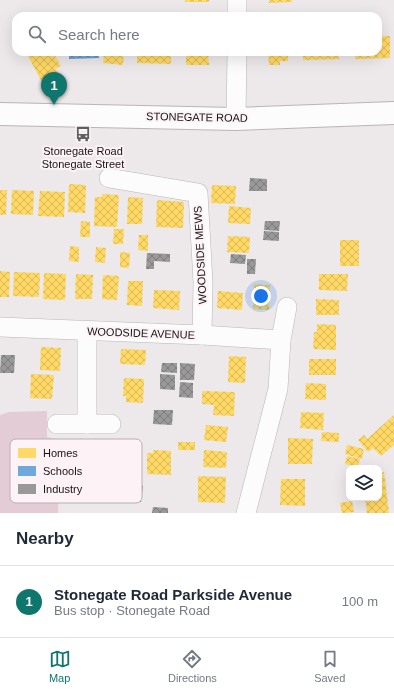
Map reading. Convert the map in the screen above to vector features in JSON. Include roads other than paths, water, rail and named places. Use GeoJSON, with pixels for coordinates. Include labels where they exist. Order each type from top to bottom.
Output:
{"type":"FeatureCollection","features":[{"type":"Feature","properties":{"kind":"main road","name":"STONEGATE ROAD"},"geometry":{"type":"LineString","coordinates":[[0,114],[236,119],[394,113]]}},
{"type":"Feature","properties":{"kind":"street"},"geometry":{"type":"LineString","coordinates":[[237,0],[237,12]]}},
{"type":"Feature","properties":{"kind":"street"},"geometry":{"type":"LineString","coordinates":[[236,119],[237,56]]}},
{"type":"Feature","properties":{"kind":"street","name":"WOODSIDE MEWS"},"geometry":{"type":"LineString","coordinates":[[109,178],[198,194],[203,282],[202,335]]}},
{"type":"Feature","properties":{"kind":"street"},"geometry":{"type":"LineString","coordinates":[[246,513],[278,389],[281,340],[287,307]]}},
{"type":"Feature","properties":{"kind":"street","name":"WOODSIDE AVENUE"},"geometry":{"type":"LineString","coordinates":[[0,327],[202,335],[281,340]]}},
{"type":"Feature","properties":{"kind":"street"},"geometry":{"type":"LineString","coordinates":[[87,331],[87,424]]}},
{"type":"Feature","properties":{"kind":"street"},"geometry":{"type":"LineString","coordinates":[[57,424],[111,424]]}},
{"type":"Feature","properties":{"kind":"place","name":"Stonegate Road Parkside Avenue"},"geometry":{"type":"Point","coordinates":[54,105]}},
{"type":"Feature","properties":{"kind":"place","name":"Stonegate Road Stonegate Street"},"geometry":{"type":"Point","coordinates":[83,134]}}]}
